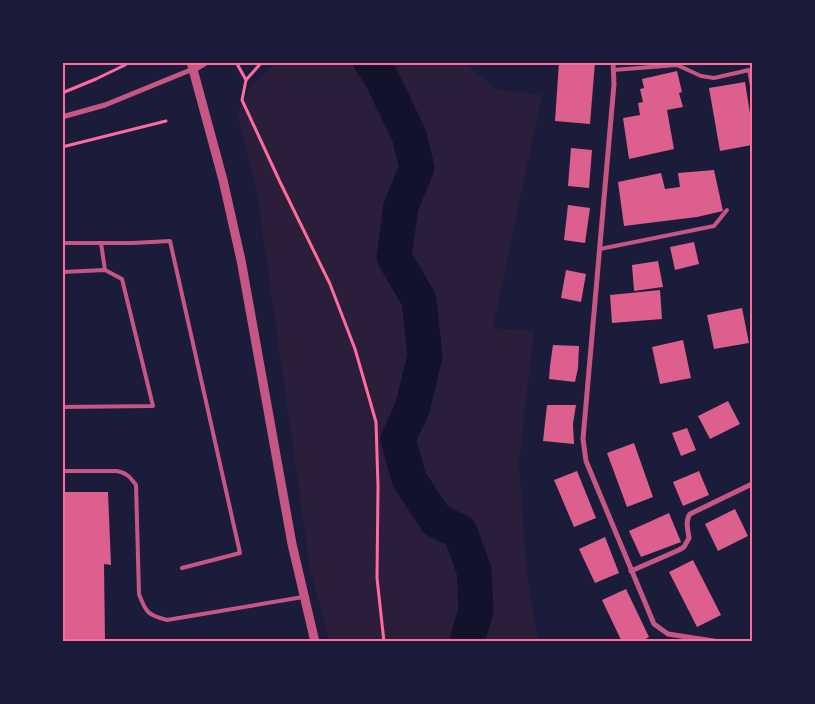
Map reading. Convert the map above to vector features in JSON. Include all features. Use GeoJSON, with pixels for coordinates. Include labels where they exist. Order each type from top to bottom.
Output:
{"type":"FeatureCollection","features":[{"type":"Feature","properties":{"kind":"street"},"geometry":{"type":"LineString","coordinates":[[62,117],[105,105],[193,65],[204,62]]}},
{"type":"Feature","properties":{"kind":"street"},"geometry":{"type":"LineString","coordinates":[[613,62],[614,84],[583,439],[586,461],[654,624],[668,634],[720,642]]}},
{"type":"Feature","properties":{"kind":"street"},"geometry":{"type":"LineString","coordinates":[[193,65],[223,180],[241,260],[290,534],[315,642]]}},
{"type":"Feature","properties":{"kind":"street"},"geometry":{"type":"LineString","coordinates":[[632,571],[684,547],[689,538],[687,522],[690,514],[752,484]]}},
{"type":"Feature","properties":{"kind":"lane"},"geometry":{"type":"LineString","coordinates":[[613,70],[677,65],[701,76],[714,78],[749,70],[752,86]]}},
{"type":"Feature","properties":{"kind":"lane"},"geometry":{"type":"LineString","coordinates":[[600,249],[714,226],[727,210]]}},
{"type":"Feature","properties":{"kind":"lane"},"geometry":{"type":"LineString","coordinates":[[62,244],[133,244],[170,241],[240,553],[182,568]]}},
{"type":"Feature","properties":{"kind":"lane"},"geometry":{"type":"LineString","coordinates":[[100,243],[105,270]]}},
{"type":"Feature","properties":{"kind":"lane"},"geometry":{"type":"LineString","coordinates":[[62,272],[105,270],[122,279],[154,406],[62,407]]}},
{"type":"Feature","properties":{"kind":"lane"},"geometry":{"type":"LineString","coordinates":[[62,471],[117,471],[130,476],[136,485],[139,594],[148,612],[156,617],[167,620],[304,597]]}},
{"type":"Feature","properties":{"kind":"path"},"geometry":{"type":"LineString","coordinates":[[62,93],[96,80],[128,62]]}},
{"type":"Feature","properties":{"kind":"path"},"geometry":{"type":"LineString","coordinates":[[236,62],[246,80]]}},
{"type":"Feature","properties":{"kind":"path"},"geometry":{"type":"LineString","coordinates":[[262,62],[246,80],[242,100],[330,284],[355,350],[376,422],[378,486],[377,578],[384,642]]}},
{"type":"Feature","properties":{"kind":"path"},"geometry":{"type":"LineString","coordinates":[[62,147],[166,121]]}},
{"type":"Feature","properties":{"kind":"shaded area"},"geometry":{"type":"Polygon","coordinates":[[[278,63],[465,63],[496,89],[542,95],[493,328],[534,331],[519,463],[527,576],[538,641],[329,641],[310,568],[257,192],[237,113],[252,84],[278,63]]]}},
{"type":"Feature","properties":{"kind":"building"},"geometry":{"type":"Polygon","coordinates":[[[559,62],[595,62],[590,124],[555,121],[559,62]]]}},
{"type":"Feature","properties":{"kind":"building"},"geometry":{"type":"Polygon","coordinates":[[[677,71],[682,92],[679,93],[683,107],[667,110],[674,149],[629,159],[623,118],[640,115],[638,103],[643,102],[640,89],[644,88],[642,79],[677,71]]]}},
{"type":"Feature","properties":{"kind":"building"},"geometry":{"type":"Polygon","coordinates":[[[745,82],[752,126],[752,145],[720,151],[709,88],[745,82]]]}},
{"type":"Feature","properties":{"kind":"building"},"geometry":{"type":"Polygon","coordinates":[[[571,148],[592,150],[589,188],[568,186],[571,148]]]}},
{"type":"Feature","properties":{"kind":"building"},"geometry":{"type":"Polygon","coordinates":[[[714,170],[723,211],[697,217],[624,226],[618,182],[661,173],[665,189],[680,187],[678,173],[714,170]]]}},
{"type":"Feature","properties":{"kind":"building"},"geometry":{"type":"Polygon","coordinates":[[[568,205],[590,208],[585,243],[564,240],[568,205]]]}},
{"type":"Feature","properties":{"kind":"building"},"geometry":{"type":"Polygon","coordinates":[[[694,242],[699,264],[675,270],[670,247],[694,242]]]}},
{"type":"Feature","properties":{"kind":"building"},"geometry":{"type":"Polygon","coordinates":[[[658,261],[663,287],[634,291],[632,265],[658,261]]]}},
{"type":"Feature","properties":{"kind":"building"},"geometry":{"type":"Polygon","coordinates":[[[566,270],[586,274],[581,302],[561,298],[566,270]]]}},
{"type":"Feature","properties":{"kind":"building"},"geometry":{"type":"Polygon","coordinates":[[[660,290],[662,319],[612,323],[610,295],[660,290]]]}},
{"type":"Feature","properties":{"kind":"building"},"geometry":{"type":"Polygon","coordinates":[[[742,308],[749,343],[714,349],[707,315],[742,308]]]}},
{"type":"Feature","properties":{"kind":"building"},"geometry":{"type":"Polygon","coordinates":[[[683,340],[691,378],[660,384],[652,347],[683,340]]]}},
{"type":"Feature","properties":{"kind":"building"},"geometry":{"type":"Polygon","coordinates":[[[553,345],[579,346],[575,382],[549,379],[553,345]]]}},
{"type":"Feature","properties":{"kind":"building"},"geometry":{"type":"Polygon","coordinates":[[[728,401],[740,424],[710,439],[698,416],[728,401]]]}},
{"type":"Feature","properties":{"kind":"building"},"geometry":{"type":"Polygon","coordinates":[[[547,405],[576,405],[573,424],[574,444],[543,441],[547,405]]]}},
{"type":"Feature","properties":{"kind":"building"},"geometry":{"type":"Polygon","coordinates":[[[687,428],[696,450],[681,456],[672,433],[687,428]]]}},
{"type":"Feature","properties":{"kind":"building"},"geometry":{"type":"Polygon","coordinates":[[[634,443],[653,497],[627,507],[607,453],[634,443]]]}},
{"type":"Feature","properties":{"kind":"building"},"geometry":{"type":"Polygon","coordinates":[[[577,471],[596,518],[574,527],[554,480],[577,471]]]}},
{"type":"Feature","properties":{"kind":"building"},"geometry":{"type":"Polygon","coordinates":[[[699,471],[709,495],[683,506],[673,482],[699,471]]]}},
{"type":"Feature","properties":{"kind":"building"},"geometry":{"type":"Polygon","coordinates":[[[62,492],[108,492],[111,565],[104,564],[105,642],[62,642],[62,492]]]}},
{"type":"Feature","properties":{"kind":"building"},"geometry":{"type":"Polygon","coordinates":[[[735,509],[748,536],[718,551],[705,524],[735,509]]]}},
{"type":"Feature","properties":{"kind":"building"},"geometry":{"type":"Polygon","coordinates":[[[669,513],[681,542],[641,557],[629,531],[669,513]]]}},
{"type":"Feature","properties":{"kind":"building"},"geometry":{"type":"Polygon","coordinates":[[[605,537],[619,573],[595,583],[579,549],[605,537]]]}},
{"type":"Feature","properties":{"kind":"building"},"geometry":{"type":"Polygon","coordinates":[[[693,560],[721,615],[697,627],[669,572],[693,560]]]}},
{"type":"Feature","properties":{"kind":"building"},"geometry":{"type":"Polygon","coordinates":[[[626,589],[649,637],[640,642],[622,642],[602,600],[626,589]]]}},
{"type":"Feature","properties":{"kind":"waterway"},"geometry":{"type":"LineString","coordinates":[[371,62],[381,77],[409,135],[417,168],[401,206],[394,257],[419,300],[425,356],[412,409],[398,439],[409,479],[436,520],[460,532],[474,570],[476,610],[467,642]]}}]}
